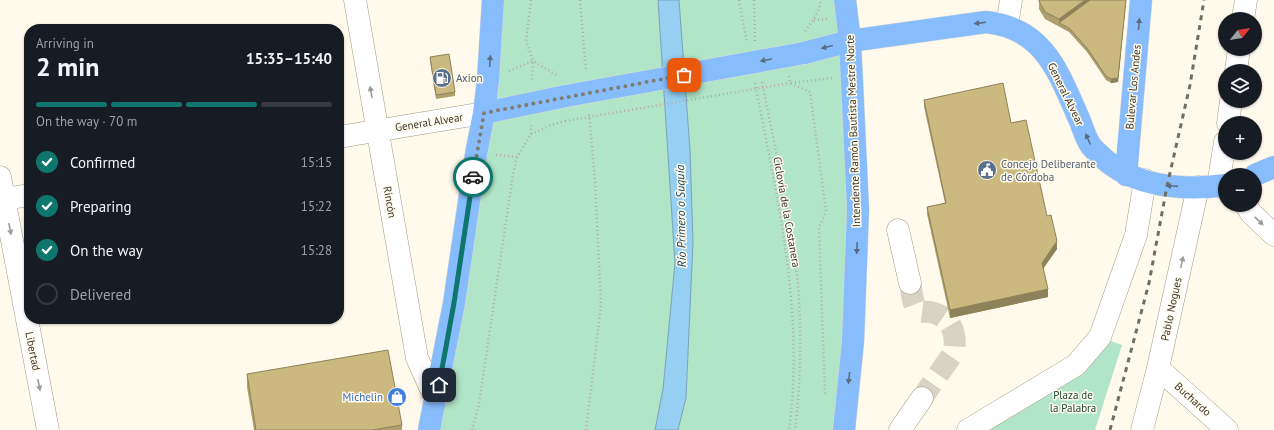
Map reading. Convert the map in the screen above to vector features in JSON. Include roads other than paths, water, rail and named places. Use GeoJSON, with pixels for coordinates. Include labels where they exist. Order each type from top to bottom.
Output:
{"type":"FeatureCollection","features":[{"type":"Feature","properties":{"kind":"main road"},"geometry":{"type":"LineString","coordinates":[[429,430],[454,303],[476,154],[484,113],[488,80],[493,0]]}},
{"type":"Feature","properties":{"kind":"main road","name":"Intendente Ramón Bautista Mestre Norte"},"geometry":{"type":"LineString","coordinates":[[844,430],[853,341],[858,209],[850,41],[845,0]]}},
{"type":"Feature","properties":{"kind":"main road","name":"Bulevar Los Andes"},"geometry":{"type":"LineString","coordinates":[[1135,178],[1141,0]]}},
{"type":"Feature","properties":{"kind":"main road","name":"General Alvear"},"geometry":{"type":"LineString","coordinates":[[484,113],[530,104],[564,87],[798,48],[986,22],[1007,26],[1030,37],[1042,48],[1055,66],[1091,147],[1110,164],[1135,178],[1167,186],[1214,186]]}},
{"type":"Feature","properties":{"kind":"main road"},"geometry":{"type":"LineString","coordinates":[[1262,172],[1274,167]]}},
{"type":"Feature","properties":{"kind":"street","name":"Rincón"},"geometry":{"type":"LineString","coordinates":[[355,0],[417,358],[436,400]]}},
{"type":"Feature","properties":{"kind":"street"},"geometry":{"type":"LineString","coordinates":[[1007,26],[1011,0]]}},
{"type":"Feature","properties":{"kind":"street"},"geometry":{"type":"LineString","coordinates":[[1244,12],[1246,0]]}},
{"type":"Feature","properties":{"kind":"street","name":"General Alvear"},"geometry":{"type":"LineString","coordinates":[[344,137],[377,130],[484,113]]}},
{"type":"Feature","properties":{"kind":"street","name":"Pablo Nogues"},"geometry":{"type":"LineString","coordinates":[[1142,430],[1158,368],[1214,186],[1220,160]]}},
{"type":"Feature","properties":{"kind":"street","name":"Libertad"},"geometry":{"type":"LineString","coordinates":[[0,177],[2,200],[24,310]]}},
{"type":"Feature","properties":{"kind":"street"},"geometry":{"type":"LineString","coordinates":[[968,430],[1076,365],[1100,337],[1120,286],[1136,235],[1135,178]]}},
{"type":"Feature","properties":{"kind":"street"},"geometry":{"type":"LineString","coordinates":[[2,200],[24,196]]}},
{"type":"Feature","properties":{"kind":"street"},"geometry":{"type":"LineString","coordinates":[[1250,212],[1274,235]]}},
{"type":"Feature","properties":{"kind":"street"},"geometry":{"type":"LineString","coordinates":[[898,230],[910,283]]}},
{"type":"Feature","properties":{"kind":"street","name":"Libertad"},"geometry":{"type":"LineString","coordinates":[[27,324],[48,430]]}},
{"type":"Feature","properties":{"kind":"street","name":"Buchardo"},"geometry":{"type":"LineString","coordinates":[[1158,368],[1227,430]]}},
{"type":"Feature","properties":{"kind":"street"},"geometry":{"type":"LineString","coordinates":[[900,430],[922,398]]}},
{"type":"Feature","properties":{"kind":"water","name":"Río Primero o Suquía"},"geometry":{"type":"Polygon","coordinates":[[[658,0],[679,0],[690,150],[693,242],[686,398],[678,430],[655,430],[663,389],[675,263],[658,0]]]}},
{"type":"Feature","properties":{"kind":"tunnel"},"geometry":{"type":"LineString","coordinates":[[910,283],[913,301],[916,308],[921,311],[937,314],[948,321],[953,332],[955,345],[954,352],[922,398]]}},
{"type":"Feature","properties":{"kind":"railway"},"geometry":{"type":"LineString","coordinates":[[1110,430],[1149,283],[1167,186],[1190,85],[1204,0]]}},
{"type":"Feature","properties":{"kind":"place","name":"Axion"},"geometry":{"type":"Point","coordinates":[442,78]}},
{"type":"Feature","properties":{"kind":"place","name":"Concejo Deliberante de Córdoba"},"geometry":{"type":"Point","coordinates":[987,170]}},
{"type":"Feature","properties":{"kind":"place","name":"Michelin"},"geometry":{"type":"Point","coordinates":[397,397]}},
{"type":"Feature","properties":{"kind":"park label","name":"Plaza de la Palabra"},"geometry":{"type":"Point","coordinates":[1073,401]}}]}
